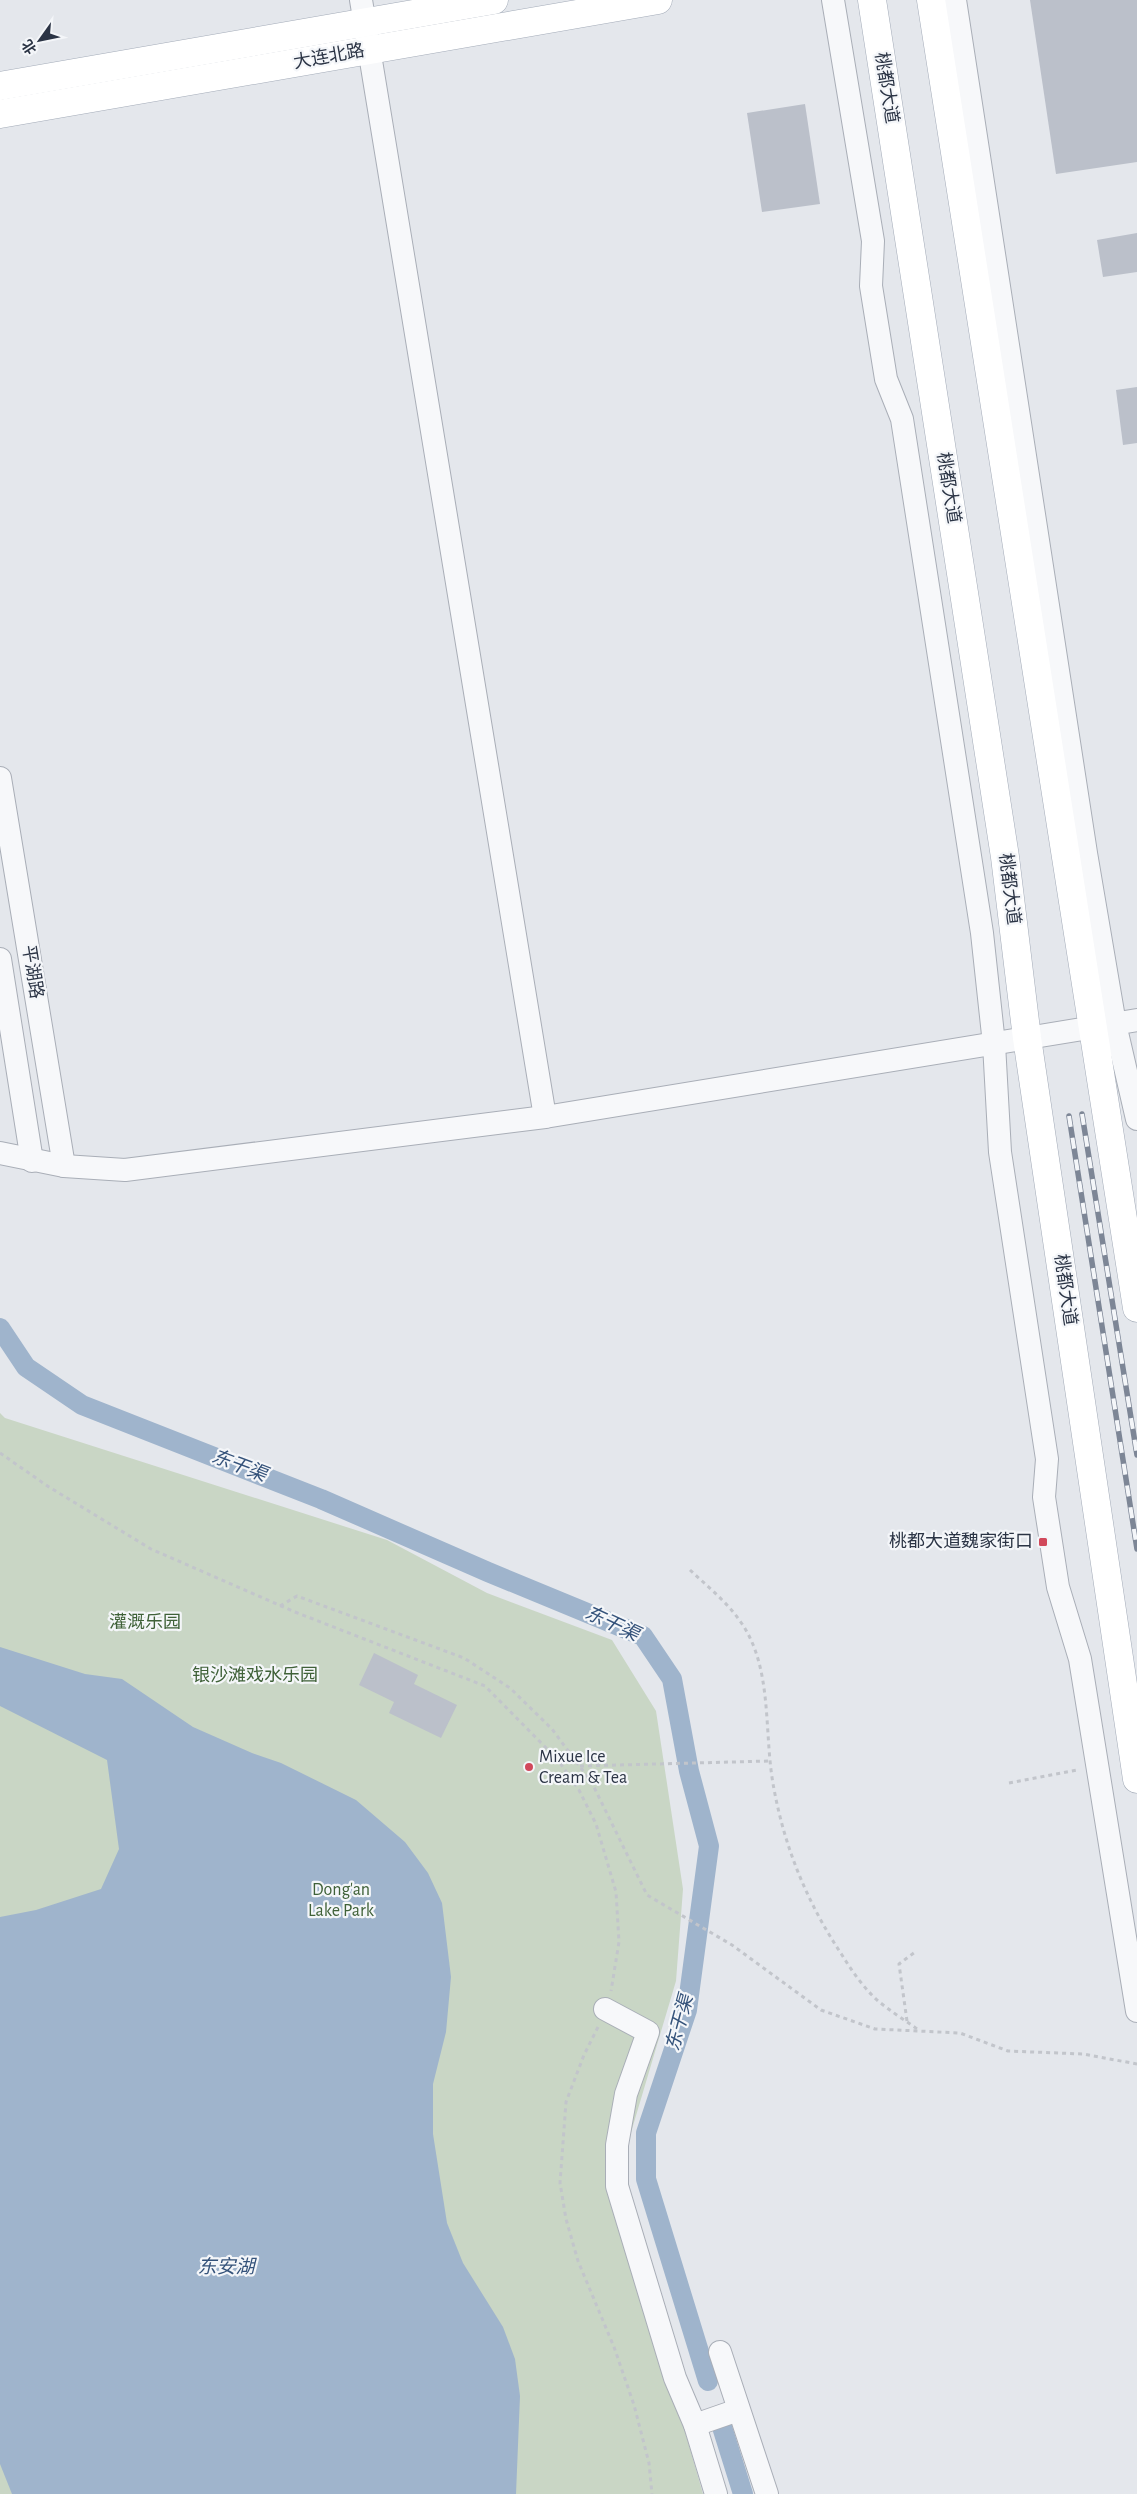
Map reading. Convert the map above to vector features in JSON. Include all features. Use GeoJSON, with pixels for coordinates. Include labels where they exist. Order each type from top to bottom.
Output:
{"type":"FeatureCollection","features":[{"type":"Feature","properties":{"kind":"main road","name":"大连北路"},"geometry":{"type":"LineString","coordinates":[[0,86],[362,11],[494,0]]}},
{"type":"Feature","properties":{"kind":"main road","name":"大连北路"},"geometry":{"type":"LineString","coordinates":[[0,114],[658,0]]}},
{"type":"Feature","properties":{"kind":"main road","name":"桃都大道"},"geometry":{"type":"LineString","coordinates":[[872,0],[1005,857],[1027,1038],[1137,1779]]}},
{"type":"Feature","properties":{"kind":"main road"},"geometry":{"type":"LineString","coordinates":[[931,0],[1115,1024],[1137,1308]]}},
{"type":"Feature","properties":{"kind":"street"},"geometry":{"type":"LineString","coordinates":[[834,0],[873,241],[871,286],[886,379],[903,429],[982,933],[994,1044],[1000,1152],[1047,1459],[1044,1497],[1058,1587],[1080,1659],[1137,2011]]}},
{"type":"Feature","properties":{"kind":"street"},"geometry":{"type":"LineString","coordinates":[[955,0],[1085,843],[1115,1024],[1137,1119]]}},
{"type":"Feature","properties":{"kind":"street"},"geometry":{"type":"LineString","coordinates":[[362,11],[544,1117]]}},
{"type":"Feature","properties":{"kind":"street","name":"平湖路"},"geometry":{"type":"LineString","coordinates":[[0,778],[64,1166]]}},
{"type":"Feature","properties":{"kind":"street","name":"平湖路"},"geometry":{"type":"LineString","coordinates":[[0,959],[32,1161]]}},
{"type":"Feature","properties":{"kind":"street"},"geometry":{"type":"LineString","coordinates":[[0,1153],[64,1166],[125,1170],[544,1117],[1115,1024]]}},
{"type":"Feature","properties":{"kind":"street"},"geometry":{"type":"LineString","coordinates":[[605,2009],[648,2032],[626,2094],[617,2145],[617,2186],[676,2378],[694,2425],[716,2494]]}},
{"type":"Feature","properties":{"kind":"street"},"geometry":{"type":"LineString","coordinates":[[720,2352],[738,2410],[768,2494]]}},
{"type":"Feature","properties":{"kind":"street"},"geometry":{"type":"LineString","coordinates":[[694,2425],[738,2410]]}},
{"type":"Feature","properties":{"kind":"path"},"geometry":{"type":"LineString","coordinates":[[0,1453],[49,1486],[151,1549],[280,1606],[485,1686],[558,1760],[579,1790],[596,1824],[616,1892],[619,1942],[611,1992],[566,2102],[560,2183],[566,2219],[578,2261],[595,2298],[634,2405],[649,2463],[652,2494]]}},
{"type":"Feature","properties":{"kind":"path"},"geometry":{"type":"LineString","coordinates":[[690,1570],[724,1601],[741,1622],[756,1650],[764,1691],[770,1761],[782,1828],[796,1870],[812,1906],[854,1973],[877,2000],[920,2031]]}},
{"type":"Feature","properties":{"kind":"path"},"geometry":{"type":"LineString","coordinates":[[280,1606],[297,1596],[464,1658],[510,1688],[552,1729],[592,1783],[646,1895],[732,1945],[821,2010],[875,2029],[960,2033],[1008,2051],[1083,2054],[1137,2064]]}},
{"type":"Feature","properties":{"kind":"path"},"geometry":{"type":"LineString","coordinates":[[579,1766],[770,1761]]}},
{"type":"Feature","properties":{"kind":"path"},"geometry":{"type":"LineString","coordinates":[[1009,1783],[1098,1766]]}},
{"type":"Feature","properties":{"kind":"path"},"geometry":{"type":"LineString","coordinates":[[908,2022],[899,1964],[915,1952]]}},
{"type":"Feature","properties":{"kind":"green space","name":"Dong'an Lake Park"},"geometry":{"type":"Polygon","coordinates":[[[0,1413],[5,1418],[387,1540],[487,1593],[612,1640],[656,1711],[683,1889],[676,1981],[624,2156],[651,2313],[703,2494],[0,2494],[0,1413]]]}},
{"type":"Feature","properties":{"kind":"water","name":"东安湖"},"geometry":{"type":"Polygon","coordinates":[[[0,1647],[85,1674],[122,1679],[193,1727],[252,1753],[281,1763],[356,1800],[405,1842],[428,1873],[442,1903],[451,1977],[446,2032],[433,2084],[433,2134],[447,2223],[463,2263],[503,2327],[515,2359],[520,2396],[516,2494],[12,2494],[0,2464],[0,1917],[36,1910],[101,1889],[119,1849],[107,1760],[0,1706],[0,1647]]]}},
{"type":"Feature","properties":{"kind":"building"},"geometry":{"type":"Polygon","coordinates":[[[1030,0],[1137,0],[1137,162],[1056,174],[1030,0]]]}},
{"type":"Feature","properties":{"kind":"building"},"geometry":{"type":"Polygon","coordinates":[[[805,104],[820,204],[762,212],[747,113],[805,104]]]}},
{"type":"Feature","properties":{"kind":"building"},"geometry":{"type":"Polygon","coordinates":[[[1137,233],[1137,272],[1103,277],[1097,240],[1137,233]]]}},
{"type":"Feature","properties":{"kind":"building"},"geometry":{"type":"Polygon","coordinates":[[[1137,387],[1137,443],[1123,445],[1116,390],[1137,387]]]}},
{"type":"Feature","properties":{"kind":"building"},"geometry":{"type":"Polygon","coordinates":[[[374,1653],[418,1675],[414,1684],[457,1705],[441,1738],[389,1713],[394,1702],[359,1685],[374,1653]]]}},
{"type":"Feature","properties":{"kind":"waterway","name":"东干渠"},"geometry":{"type":"LineString","coordinates":[[0,1328],[26,1367],[82,1405],[321,1499],[488,1572],[643,1636],[672,1679],[689,1771],[709,1846],[687,2010],[646,2133],[646,2179],[708,2381]]}},
{"type":"Feature","properties":{"kind":"waterway","name":"东干渠"},"geometry":{"type":"LineString","coordinates":[[722,2427],[743,2494]]}},
{"type":"Feature","properties":{"kind":"railway"},"geometry":{"type":"LineString","coordinates":[[1082,1114],[1137,1455]]}},
{"type":"Feature","properties":{"kind":"railway"},"geometry":{"type":"LineString","coordinates":[[1069,1116],[1137,1549]]}},
{"type":"Feature","properties":{"kind":"place","name":"桃都大道魏家街口"},"geometry":{"type":"Point","coordinates":[1043,1542]}},
{"type":"Feature","properties":{"kind":"place","name":"Mixue Ice Cream & Tea"},"geometry":{"type":"Point","coordinates":[529,1767]}},
{"type":"Feature","properties":{"kind":"park label","name":"灌溉乐园"},"geometry":{"type":"Point","coordinates":[145,1623]}},
{"type":"Feature","properties":{"kind":"park label","name":"银沙滩戏水乐园"},"geometry":{"type":"Point","coordinates":[255,1676]}}]}
